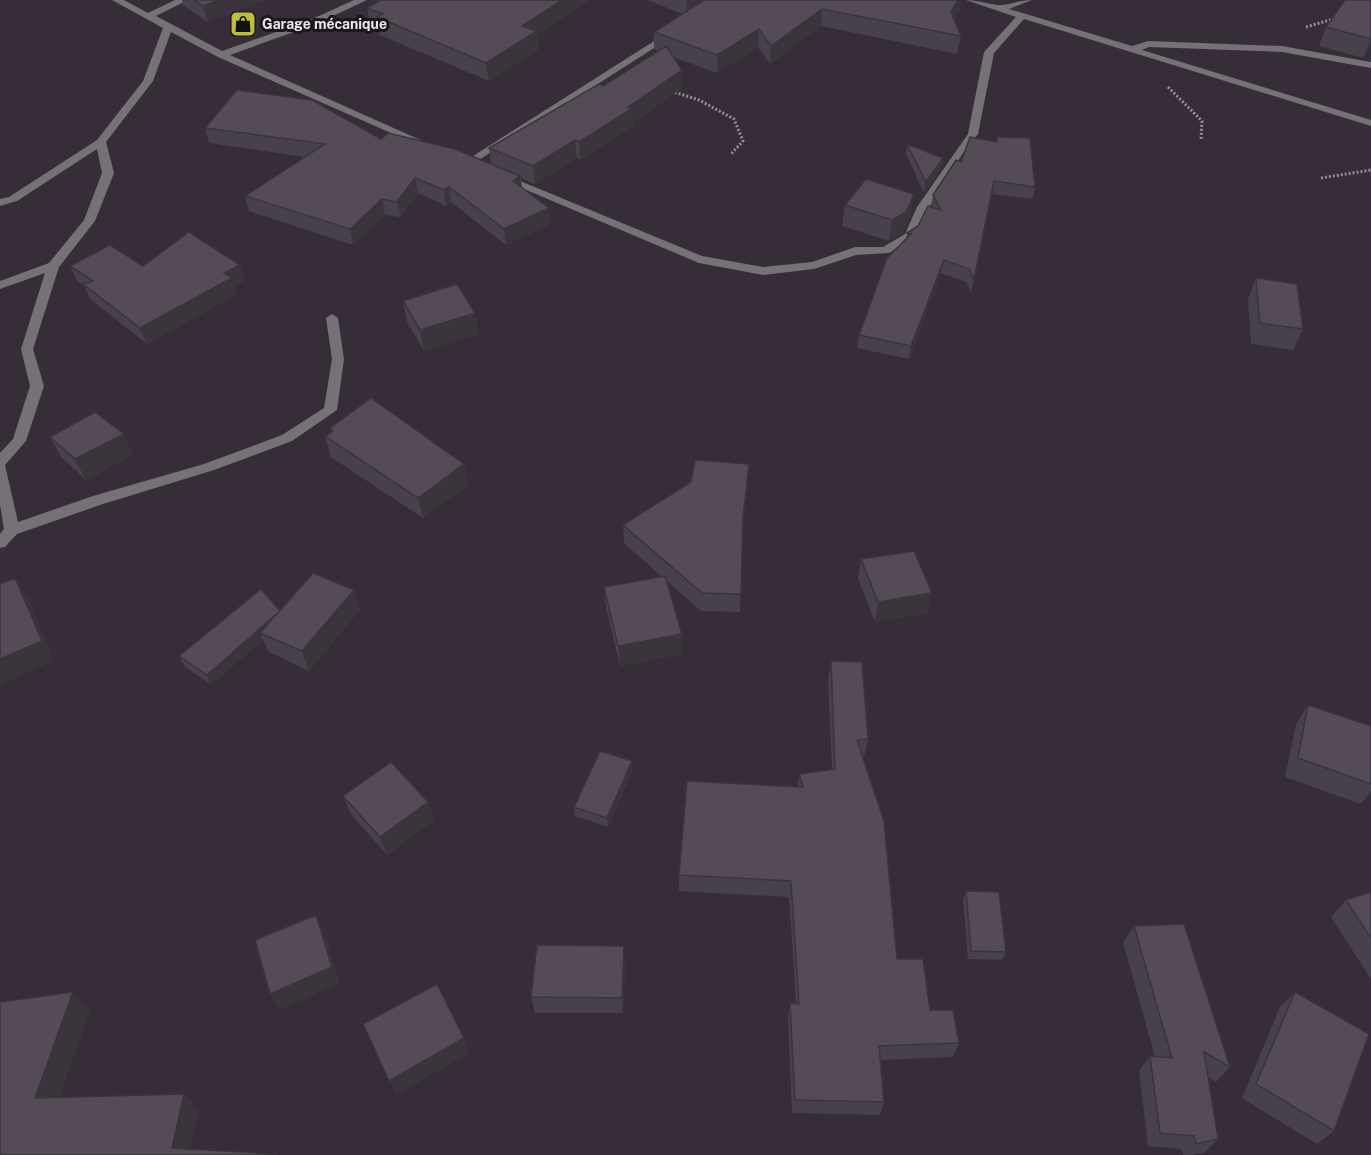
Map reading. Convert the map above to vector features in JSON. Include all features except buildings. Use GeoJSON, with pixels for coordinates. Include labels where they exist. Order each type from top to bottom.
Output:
{"type":"FeatureCollection","features":[{"type":"Feature","properties":{"kind":"street"},"geometry":{"type":"LineString","coordinates":[[117,0],[221,54],[435,149]]}},
{"type":"Feature","properties":{"kind":"street"},"geometry":{"type":"LineString","coordinates":[[149,16],[183,0]]}},
{"type":"Feature","properties":{"kind":"street"},"geometry":{"type":"LineString","coordinates":[[221,54],[312,22],[362,0]]}},
{"type":"Feature","properties":{"kind":"street"},"geometry":{"type":"LineString","coordinates":[[970,0],[1371,123]]}},
{"type":"Feature","properties":{"kind":"street"},"geometry":{"type":"LineString","coordinates":[[999,9],[1027,0]]}},
{"type":"Feature","properties":{"kind":"street"},"geometry":{"type":"LineString","coordinates":[[682,26],[462,160],[699,259],[763,271],[814,265],[855,251],[885,250],[910,236],[923,207],[959,151],[973,134],[989,52],[1022,16]]}},
{"type":"Feature","properties":{"kind":"street"},"geometry":{"type":"LineString","coordinates":[[0,203],[13,199],[101,142],[148,81],[168,26]]}},
{"type":"Feature","properties":{"kind":"street"},"geometry":{"type":"LineString","coordinates":[[1132,50],[1148,44],[1282,49],[1371,65]]}},
{"type":"Feature","properties":{"kind":"street"},"geometry":{"type":"LineString","coordinates":[[0,462],[19,441],[37,386],[27,349],[53,266],[89,221],[108,173],[101,142]]}},
{"type":"Feature","properties":{"kind":"street"},"geometry":{"type":"LineString","coordinates":[[0,285],[53,266]]}},
{"type":"Feature","properties":{"kind":"street"},"geometry":{"type":"LineString","coordinates":[[0,543],[12,530],[98,500],[220,463],[287,438],[330,410],[338,359],[332,318]]}},
{"type":"Feature","properties":{"kind":"street"},"geometry":{"type":"LineString","coordinates":[[0,469],[12,530]]}},
{"type":"Feature","properties":{"kind":"path"},"geometry":{"type":"LineString","coordinates":[[1132,50],[1202,121],[1201,139]]}},
{"type":"Feature","properties":{"kind":"path"},"geometry":{"type":"LineString","coordinates":[[667,89],[699,100],[734,119],[743,141],[732,154]]}},
{"type":"Feature","properties":{"kind":"path"},"geometry":{"type":"LineString","coordinates":[[1321,178],[1371,170]]}},
{"type":"Feature","properties":{"kind":"place","name":"Garage mécanique"},"geometry":{"type":"Point","coordinates":[243,24]}}]}
